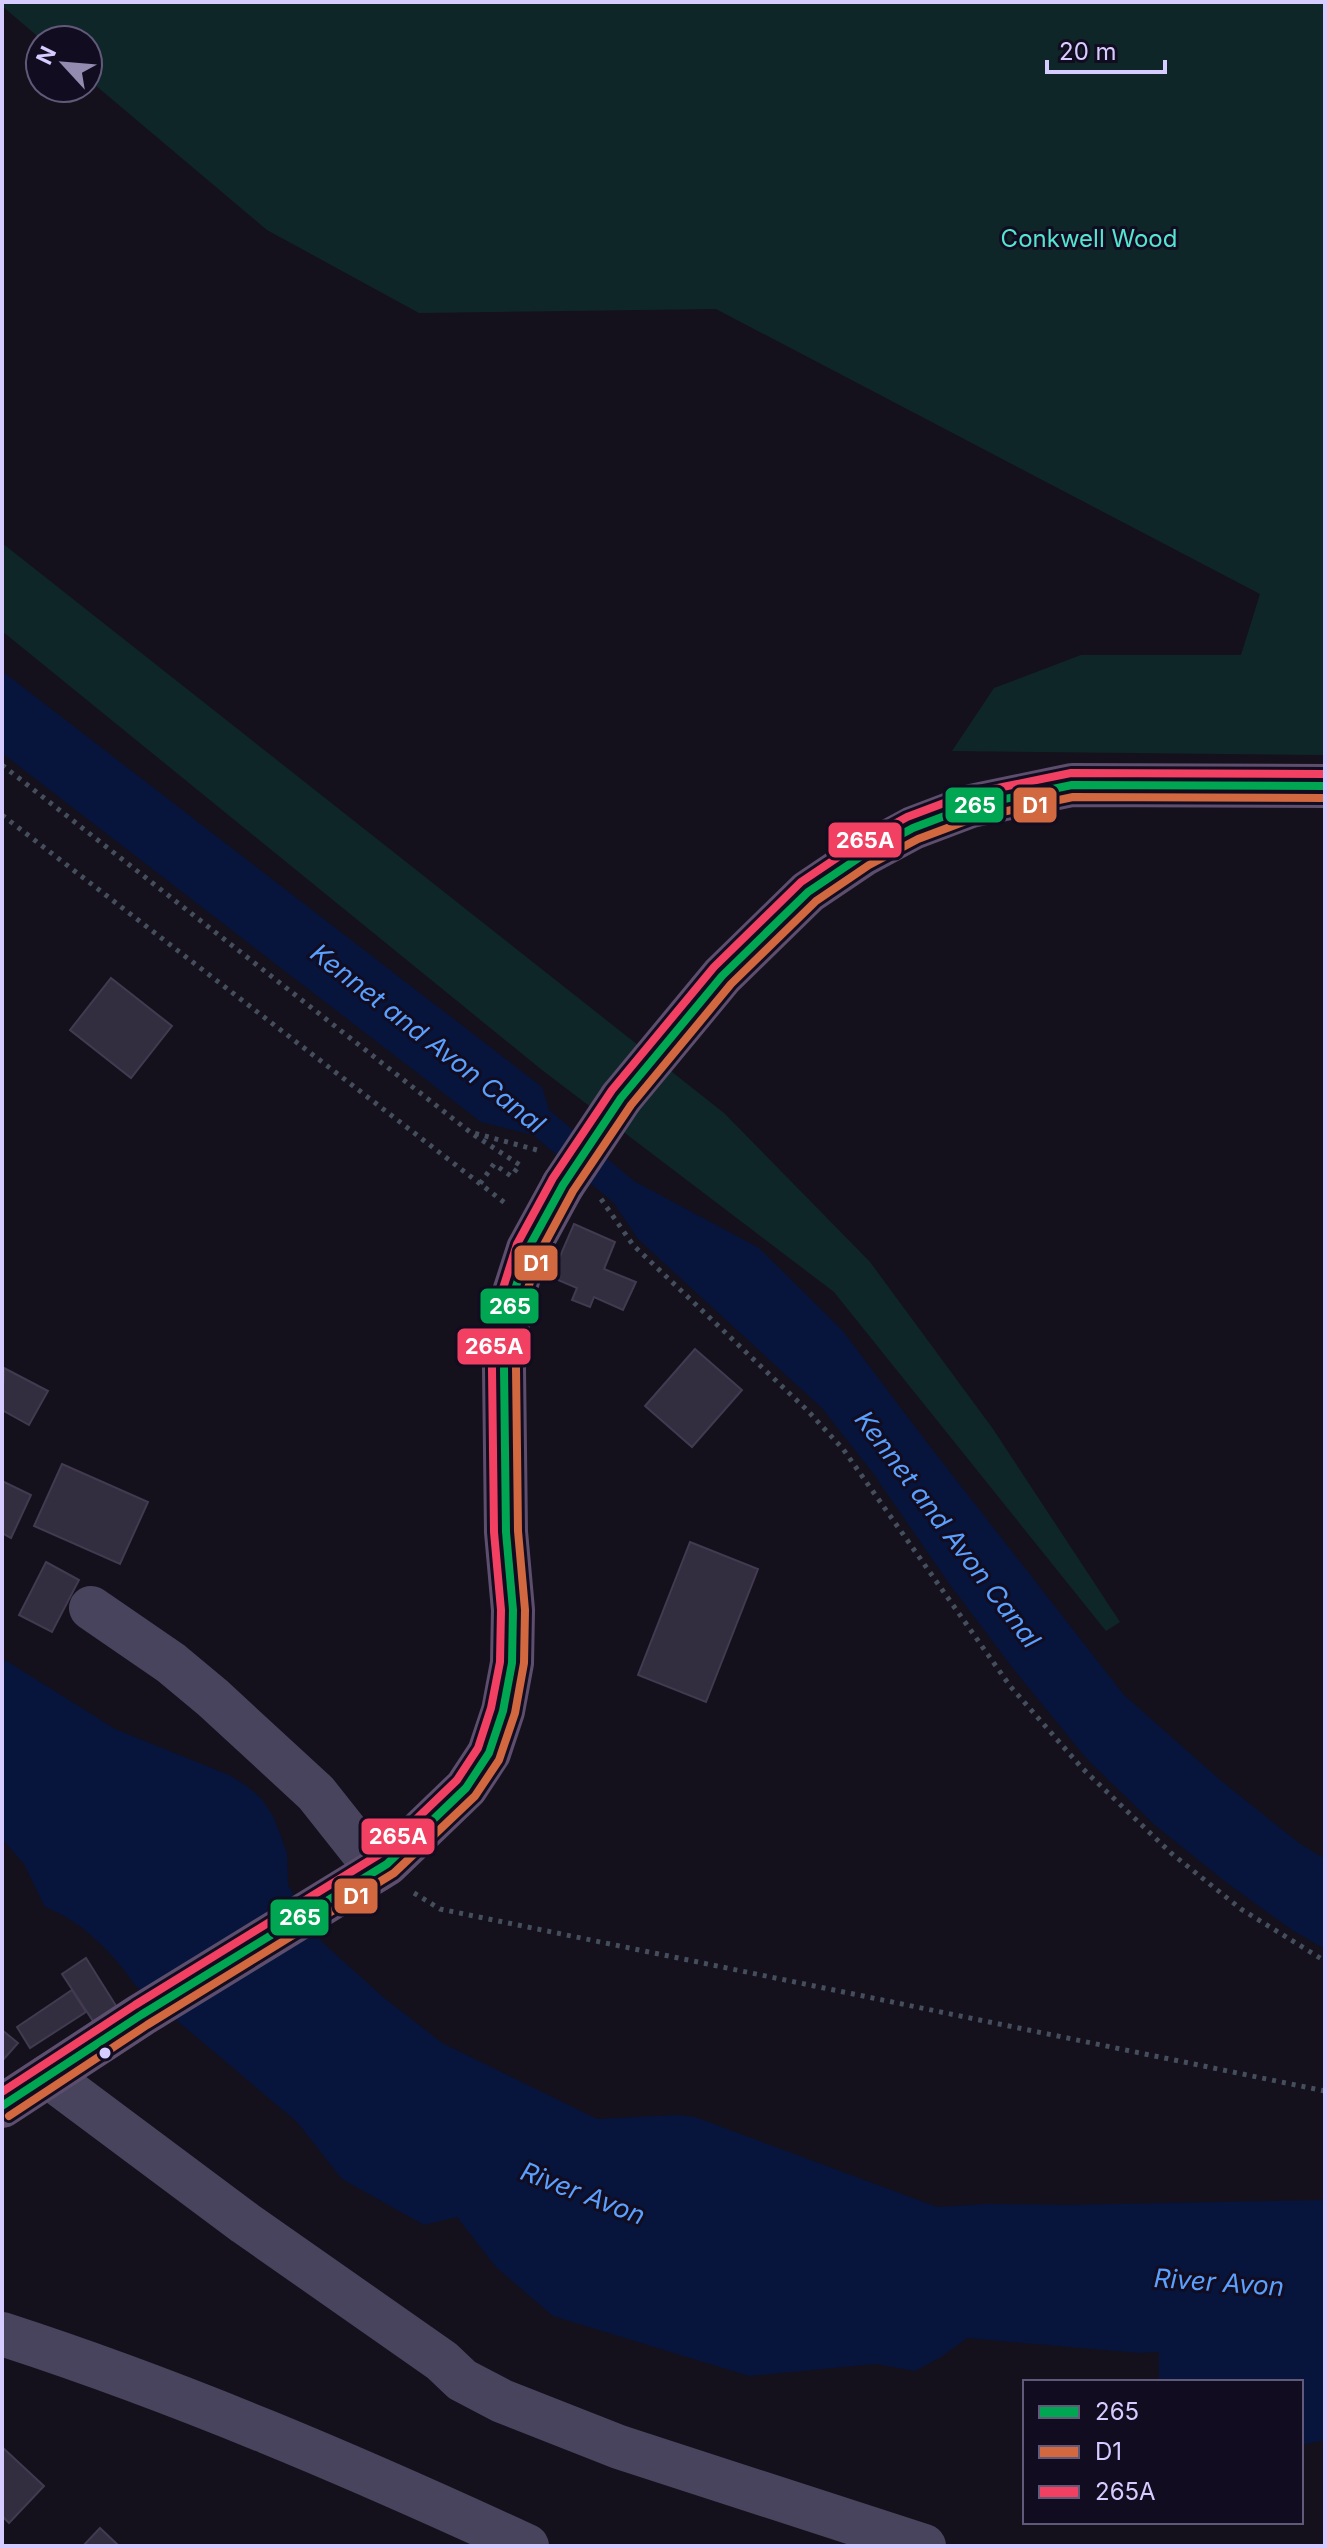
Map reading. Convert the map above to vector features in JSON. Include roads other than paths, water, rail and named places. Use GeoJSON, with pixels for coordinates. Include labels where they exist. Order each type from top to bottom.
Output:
{"type":"FeatureCollection","features":[{"type":"Feature","properties":{"kind":"main road"},"geometry":{"type":"LineString","coordinates":[[2,2106],[141,2015],[382,1867],[466,1788],[489,1753],[503,1711],[512,1663],[513,1610],[506,1532],[504,1368],[510,1305],[528,1249],[568,1177],[621,1098],[722,976],[808,892],[863,855],[913,828],[971,806],[1072,785],[1325,786]]}},
{"type":"Feature","properties":{"kind":"street"},"geometry":{"type":"LineString","coordinates":[[91,1608],[171,1663],[213,1698],[316,1793],[382,1867]]}},
{"type":"Feature","properties":{"kind":"street"},"geometry":{"type":"LineString","coordinates":[[48,2076],[245,2223],[442,2361],[462,2380],[502,2401],[619,2447],[924,2546]]}},
{"type":"Feature","properties":{"kind":"street"},"geometry":{"type":"LineString","coordinates":[[2,2334],[94,2364],[383,2480],[527,2546]]}},
{"type":"Feature","properties":{"kind":"water","name":"Kennet and Avon Canal"},"geometry":{"type":"Polygon","coordinates":[[[2,671],[542,1087],[549,1110],[634,1181],[759,1248],[842,1330],[1124,1695],[1219,1779],[1299,1843],[1325,1859],[1325,1949],[1292,1930],[1227,1883],[1156,1826],[1087,1759],[1015,1671],[948,1582],[873,1473],[822,1408],[638,1239],[614,1203],[533,1135],[481,1122],[2,753],[2,671]]]}},
{"type":"Feature","properties":{"kind":"water","name":"River Avon"},"geometry":{"type":"Polygon","coordinates":[[[2,1658],[115,1729],[229,1775],[248,1787],[262,1799],[274,1818],[287,1853],[288,1885],[322,1942],[383,1997],[442,2043],[597,2119],[695,2117],[937,2207],[1325,2200],[1325,2440],[1303,2445],[1303,2380],[1159,2380],[1159,2352],[967,2338],[915,2371],[876,2364],[749,2376],[553,2316],[496,2267],[457,2217],[424,2225],[342,2179],[297,2122],[136,1986],[96,1939],[72,1921],[45,1907],[24,1864],[2,1839],[2,1658]]]}},
{"type":"Feature","properties":{"kind":"park label","name":"Conkwell Wood"},"geometry":{"type":"Point","coordinates":[1089,238]}}]}
